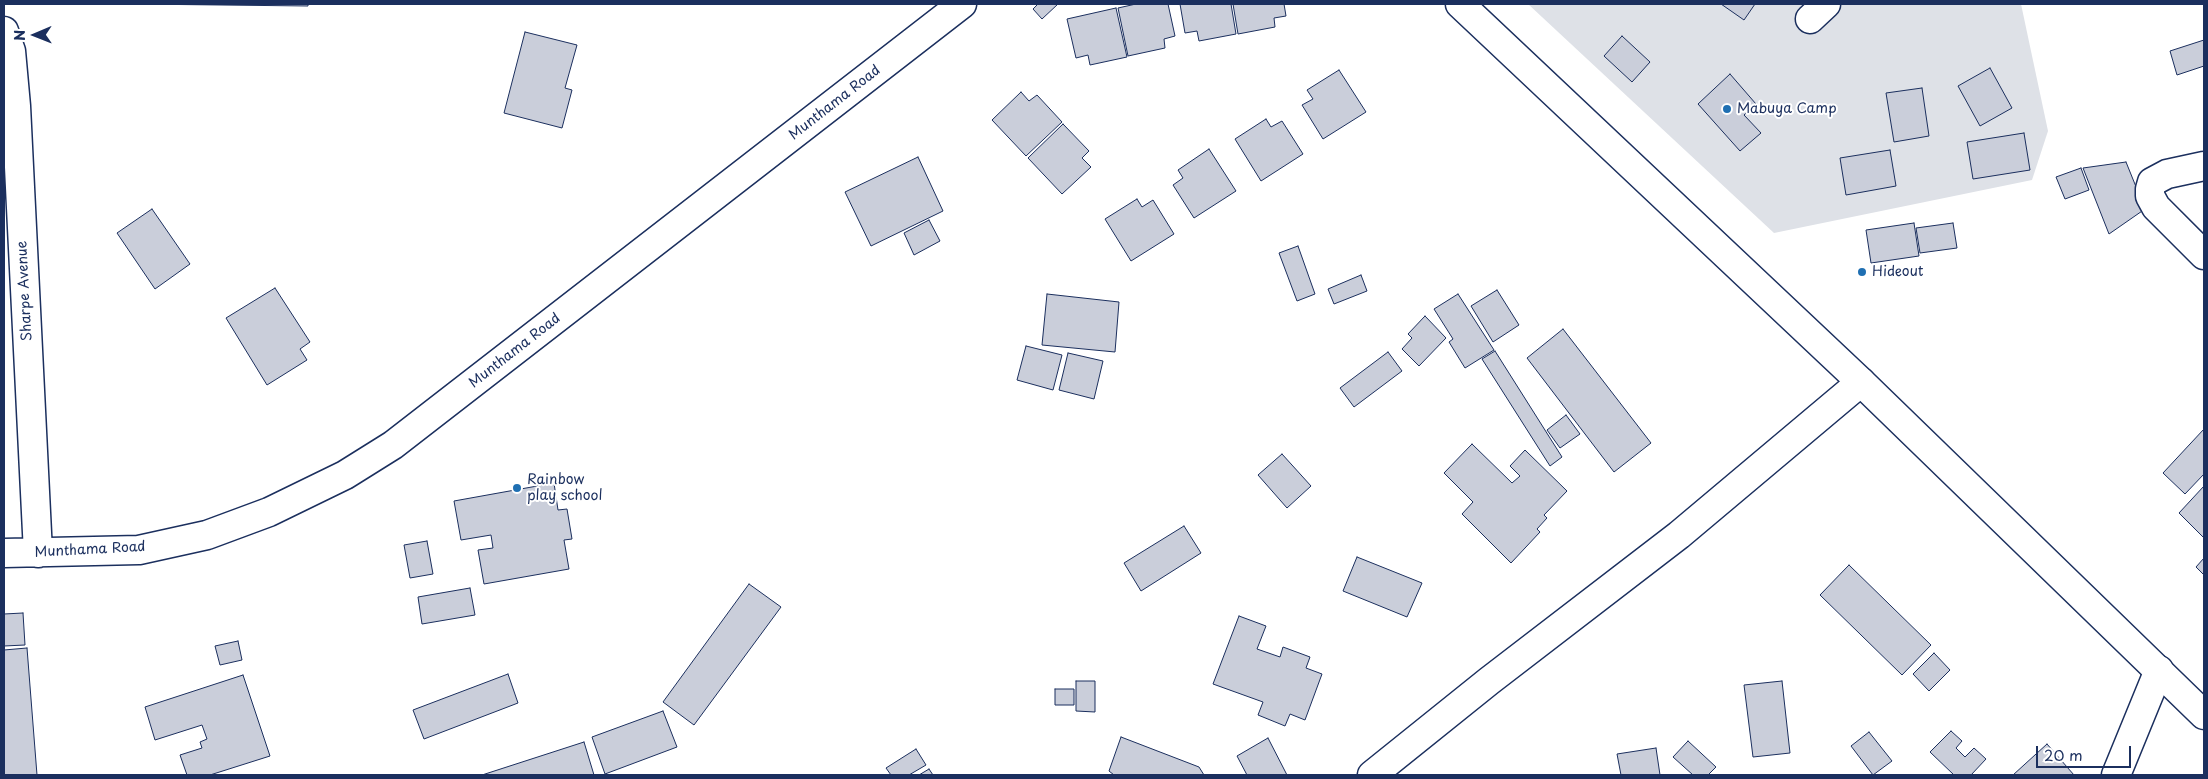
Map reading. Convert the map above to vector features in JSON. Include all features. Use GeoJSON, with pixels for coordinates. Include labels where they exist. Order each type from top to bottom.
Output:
{"type":"FeatureCollection","features":[{"type":"Feature","properties":{"kind":"street","name":"Munthama Road"},"geometry":{"type":"LineString","coordinates":[[4,553],[139,550],[207,536],[269,512],[345,475],[393,445],[962,4]]}},
{"type":"Feature","properties":{"kind":"street"},"geometry":{"type":"LineString","coordinates":[[1460,4],[1861,382],[2204,715]]}},
{"type":"Feature","properties":{"kind":"street","name":"Sharpe Avenue"},"geometry":{"type":"LineString","coordinates":[[4,31],[11,51],[16,106],[38,553]]}},
{"type":"Feature","properties":{"kind":"street"},"geometry":{"type":"LineString","coordinates":[[2204,166],[2167,174],[2152,182],[2150,196],[2156,207],[2204,255]]}},
{"type":"Feature","properties":{"kind":"street"},"geometry":{"type":"LineString","coordinates":[[1372,775],[1489,681],[1679,535],[1861,382]]}},
{"type":"Feature","properties":{"kind":"street"},"geometry":{"type":"LineString","coordinates":[[2116,775],[2158,670]]}},
{"type":"Feature","properties":{"kind":"shaded area"},"geometry":{"type":"Polygon","coordinates":[[[1528,4],[2021,4],[2048,131],[2032,180],[1774,233],[1528,4]]]}},
{"type":"Feature","properties":{"kind":"building"},"geometry":{"type":"Polygon","coordinates":[[[134,4],[308,4],[308,6],[134,4]]]}},
{"type":"Feature","properties":{"kind":"building"},"geometry":{"type":"Polygon","coordinates":[[[1038,4],[1058,4],[1042,19],[1033,9],[1038,4]]]}},
{"type":"Feature","properties":{"kind":"building"},"geometry":{"type":"Polygon","coordinates":[[[1136,4],[1168,4],[1175,36],[1164,39],[1165,48],[1128,56],[1118,8],[1136,4]]]}},
{"type":"Feature","properties":{"kind":"building"},"geometry":{"type":"Polygon","coordinates":[[[1180,4],[1231,4],[1236,34],[1199,41],[1197,31],[1185,33],[1180,4]]]}},
{"type":"Feature","properties":{"kind":"building"},"geometry":{"type":"Polygon","coordinates":[[[1233,4],[1284,4],[1286,16],[1274,18],[1275,27],[1238,34],[1233,4]]]}},
{"type":"Feature","properties":{"kind":"building"},"geometry":{"type":"Polygon","coordinates":[[[1721,4],[1755,4],[1744,20],[1721,4]]]}},
{"type":"Feature","properties":{"kind":"building"},"geometry":{"type":"Polygon","coordinates":[[[1116,8],[1127,57],[1090,65],[1088,55],[1076,58],[1067,19],[1116,8]]]}},
{"type":"Feature","properties":{"kind":"building"},"geometry":{"type":"Polygon","coordinates":[[[525,32],[577,45],[565,88],[572,90],[562,128],[504,113],[525,32]]]}},
{"type":"Feature","properties":{"kind":"building"},"geometry":{"type":"Polygon","coordinates":[[[1622,36],[1650,62],[1632,82],[1604,56],[1622,36]]]}},
{"type":"Feature","properties":{"kind":"building"},"geometry":{"type":"Polygon","coordinates":[[[2204,40],[2204,66],[2177,75],[2170,51],[2204,40]]]}},
{"type":"Feature","properties":{"kind":"building"},"geometry":{"type":"Polygon","coordinates":[[[1990,68],[2012,108],[1980,126],[1958,86],[1990,68]]]}},
{"type":"Feature","properties":{"kind":"building"},"geometry":{"type":"Polygon","coordinates":[[[1339,70],[1366,112],[1323,139],[1302,105],[1313,99],[1307,90],[1339,70]]]}},
{"type":"Feature","properties":{"kind":"building","name":"Mabuya Camp"},"geometry":{"type":"Polygon","coordinates":[[[1730,74],[1756,104],[1744,115],[1761,133],[1740,151],[1698,104],[1730,74]]]}},
{"type":"Feature","properties":{"kind":"building"},"geometry":{"type":"Polygon","coordinates":[[[1922,88],[1929,136],[1894,142],[1886,93],[1922,88]]]}},
{"type":"Feature","properties":{"kind":"building"},"geometry":{"type":"Polygon","coordinates":[[[1021,92],[1029,101],[1037,95],[1062,122],[1026,156],[992,120],[1021,92]]]}},
{"type":"Feature","properties":{"kind":"building"},"geometry":{"type":"Polygon","coordinates":[[[1266,119],[1271,127],[1282,121],[1303,154],[1261,181],[1235,139],[1266,119]]]}},
{"type":"Feature","properties":{"kind":"building"},"geometry":{"type":"Polygon","coordinates":[[[1063,124],[1089,151],[1082,158],[1091,167],[1062,194],[1028,158],[1063,124]]]}},
{"type":"Feature","properties":{"kind":"building"},"geometry":{"type":"Polygon","coordinates":[[[2024,133],[2030,170],[1973,179],[1967,142],[2024,133]]]}},
{"type":"Feature","properties":{"kind":"building"},"geometry":{"type":"Polygon","coordinates":[[[1209,149],[1236,191],[1194,218],[1173,185],[1183,178],[1178,170],[1209,149]]]}},
{"type":"Feature","properties":{"kind":"building"},"geometry":{"type":"Polygon","coordinates":[[[1890,150],[1896,186],[1846,195],[1840,158],[1890,150]]]}},
{"type":"Feature","properties":{"kind":"building"},"geometry":{"type":"Polygon","coordinates":[[[918,157],[943,211],[871,246],[845,192],[918,157]]]}},
{"type":"Feature","properties":{"kind":"building"},"geometry":{"type":"Polygon","coordinates":[[[2126,162],[2145,209],[2109,234],[2083,168],[2126,162]]]}},
{"type":"Feature","properties":{"kind":"building"},"geometry":{"type":"Polygon","coordinates":[[[2081,168],[2089,190],[2065,199],[2056,177],[2081,168]]]}},
{"type":"Feature","properties":{"kind":"building"},"geometry":{"type":"Polygon","coordinates":[[[1137,199],[1142,207],[1153,200],[1174,234],[1131,261],[1105,219],[1137,199]]]}},
{"type":"Feature","properties":{"kind":"building"},"geometry":{"type":"Polygon","coordinates":[[[152,209],[190,264],[155,289],[117,233],[152,209]]]}},
{"type":"Feature","properties":{"kind":"building"},"geometry":{"type":"Polygon","coordinates":[[[929,220],[940,241],[914,255],[904,233],[929,220]]]}},
{"type":"Feature","properties":{"kind":"building"},"geometry":{"type":"Polygon","coordinates":[[[1914,223],[1919,256],[1871,263],[1866,230],[1914,223]]]}},
{"type":"Feature","properties":{"kind":"building"},"geometry":{"type":"Polygon","coordinates":[[[1953,223],[1957,248],[1920,253],[1916,228],[1953,223]]]}},
{"type":"Feature","properties":{"kind":"building"},"geometry":{"type":"Polygon","coordinates":[[[1298,246],[1315,294],[1297,301],[1279,253],[1298,246]]]}},
{"type":"Feature","properties":{"kind":"building"},"geometry":{"type":"Polygon","coordinates":[[[1361,275],[1367,291],[1334,304],[1328,289],[1361,275]]]}},
{"type":"Feature","properties":{"kind":"building"},"geometry":{"type":"Polygon","coordinates":[[[275,288],[310,342],[300,349],[307,360],[267,385],[226,318],[275,288]]]}},
{"type":"Feature","properties":{"kind":"building"},"geometry":{"type":"Polygon","coordinates":[[[1497,290],[1519,325],[1493,342],[1471,306],[1497,290]]]}},
{"type":"Feature","properties":{"kind":"building"},"geometry":{"type":"Polygon","coordinates":[[[1047,294],[1119,302],[1115,352],[1042,345],[1047,294]]]}},
{"type":"Feature","properties":{"kind":"building"},"geometry":{"type":"Polygon","coordinates":[[[1458,294],[1494,350],[1465,368],[1449,342],[1453,339],[1434,309],[1458,294]]]}},
{"type":"Feature","properties":{"kind":"building"},"geometry":{"type":"Polygon","coordinates":[[[1425,316],[1446,338],[1419,366],[1402,349],[1412,338],[1408,334],[1425,316]]]}},
{"type":"Feature","properties":{"kind":"building"},"geometry":{"type":"Polygon","coordinates":[[[1563,329],[1651,443],[1614,472],[1527,358],[1563,329]]]}},
{"type":"Feature","properties":{"kind":"building"},"geometry":{"type":"Polygon","coordinates":[[[1026,346],[1062,355],[1053,390],[1017,380],[1026,346]]]}},
{"type":"Feature","properties":{"kind":"building"},"geometry":{"type":"Polygon","coordinates":[[[1495,351],[1562,457],[1550,466],[1482,359],[1495,351]]]}},
{"type":"Feature","properties":{"kind":"building"},"geometry":{"type":"Polygon","coordinates":[[[1388,352],[1402,371],[1354,407],[1340,388],[1388,352]]]}},
{"type":"Feature","properties":{"kind":"building"},"geometry":{"type":"Polygon","coordinates":[[[1068,353],[1103,361],[1094,399],[1059,390],[1068,353]]]}},
{"type":"Feature","properties":{"kind":"building"},"geometry":{"type":"Polygon","coordinates":[[[1566,415],[1580,434],[1560,448],[1547,430],[1566,415]]]}},
{"type":"Feature","properties":{"kind":"building"},"geometry":{"type":"Polygon","coordinates":[[[2204,429],[2204,474],[2185,494],[2163,473],[2204,429]]]}},
{"type":"Feature","properties":{"kind":"building"},"geometry":{"type":"Polygon","coordinates":[[[1472,444],[1512,483],[1520,476],[1510,466],[1525,450],[1567,491],[1544,515],[1547,518],[1537,529],[1540,532],[1511,563],[1462,514],[1473,502],[1444,473],[1472,444]]]}},
{"type":"Feature","properties":{"kind":"building"},"geometry":{"type":"Polygon","coordinates":[[[1282,454],[1311,486],[1287,508],[1258,475],[1282,454]]]}},
{"type":"Feature","properties":{"kind":"building"},"geometry":{"type":"Polygon","coordinates":[[[554,483],[558,510],[567,509],[572,539],[564,540],[569,569],[484,584],[478,550],[493,548],[491,535],[461,540],[454,501],[554,483]]]}},
{"type":"Feature","properties":{"kind":"building"},"geometry":{"type":"Polygon","coordinates":[[[2204,486],[2204,536],[2203,537],[2179,513],[2204,486]]]}},
{"type":"Feature","properties":{"kind":"building"},"geometry":{"type":"Polygon","coordinates":[[[1184,526],[1201,553],[1141,591],[1124,563],[1184,526]]]}},
{"type":"Feature","properties":{"kind":"building"},"geometry":{"type":"Polygon","coordinates":[[[427,541],[433,574],[410,578],[404,545],[427,541]]]}},
{"type":"Feature","properties":{"kind":"building"},"geometry":{"type":"Polygon","coordinates":[[[1357,557],[1422,583],[1407,617],[1343,591],[1357,557]]]}},
{"type":"Feature","properties":{"kind":"building"},"geometry":{"type":"Polygon","coordinates":[[[2204,558],[2204,575],[2196,567],[2204,558]]]}},
{"type":"Feature","properties":{"kind":"building"},"geometry":{"type":"Polygon","coordinates":[[[1849,565],[1931,645],[1902,675],[1820,595],[1849,565]]]}},
{"type":"Feature","properties":{"kind":"building"},"geometry":{"type":"Polygon","coordinates":[[[749,584],[781,607],[694,725],[663,702],[749,584]]]}},
{"type":"Feature","properties":{"kind":"building"},"geometry":{"type":"Polygon","coordinates":[[[470,588],[475,615],[422,624],[418,597],[470,588]]]}},
{"type":"Feature","properties":{"kind":"building"},"geometry":{"type":"Polygon","coordinates":[[[23,613],[25,645],[4,646],[4,614],[23,613]]]}},
{"type":"Feature","properties":{"kind":"building"},"geometry":{"type":"Polygon","coordinates":[[[1239,616],[1266,626],[1257,649],[1280,657],[1283,647],[1310,657],[1306,668],[1322,674],[1305,720],[1290,714],[1285,726],[1258,715],[1263,702],[1213,684],[1239,616]]]}},
{"type":"Feature","properties":{"kind":"building"},"geometry":{"type":"Polygon","coordinates":[[[238,641],[242,660],[220,665],[215,646],[238,641]]]}},
{"type":"Feature","properties":{"kind":"building"},"geometry":{"type":"Polygon","coordinates":[[[27,648],[37,775],[4,775],[4,650],[27,648]]]}},
{"type":"Feature","properties":{"kind":"building"},"geometry":{"type":"Polygon","coordinates":[[[1934,653],[1950,670],[1929,691],[1913,674],[1934,653]]]}},
{"type":"Feature","properties":{"kind":"building"},"geometry":{"type":"Polygon","coordinates":[[[508,674],[518,703],[424,739],[413,710],[508,674]]]}},
{"type":"Feature","properties":{"kind":"building"},"geometry":{"type":"Polygon","coordinates":[[[243,675],[270,756],[210,775],[187,775],[180,755],[202,748],[200,742],[207,739],[202,725],[155,740],[145,707],[243,675]]]}},
{"type":"Feature","properties":{"kind":"building"},"geometry":{"type":"Polygon","coordinates":[[[1076,681],[1095,681],[1095,712],[1076,711],[1076,681]]]}},
{"type":"Feature","properties":{"kind":"building"},"geometry":{"type":"Polygon","coordinates":[[[1782,681],[1790,753],[1753,757],[1744,685],[1782,681]]]}},
{"type":"Feature","properties":{"kind":"building"},"geometry":{"type":"Polygon","coordinates":[[[1055,689],[1074,689],[1074,705],[1055,705],[1055,689]]]}},
{"type":"Feature","properties":{"kind":"building"},"geometry":{"type":"Polygon","coordinates":[[[663,711],[677,747],[605,774],[592,737],[663,711]]]}},
{"type":"Feature","properties":{"kind":"building"},"geometry":{"type":"Polygon","coordinates":[[[1951,731],[1962,741],[1956,748],[1965,757],[1974,748],[1986,759],[1971,775],[1954,775],[1930,752],[1951,731]]]}},
{"type":"Feature","properties":{"kind":"building"},"geometry":{"type":"Polygon","coordinates":[[[1869,732],[1892,761],[1873,775],[1851,746],[1869,732]]]}},
{"type":"Feature","properties":{"kind":"building"},"geometry":{"type":"Polygon","coordinates":[[[1121,737],[1199,767],[1204,775],[1114,775],[1109,771],[1121,737]]]}},
{"type":"Feature","properties":{"kind":"building"},"geometry":{"type":"Polygon","coordinates":[[[1268,738],[1287,775],[1247,775],[1237,756],[1268,738]]]}},
{"type":"Feature","properties":{"kind":"building"},"geometry":{"type":"Polygon","coordinates":[[[1688,741],[1716,767],[1708,775],[1693,775],[1673,757],[1688,741]]]}},
{"type":"Feature","properties":{"kind":"building"},"geometry":{"type":"Polygon","coordinates":[[[584,742],[594,775],[482,775],[584,742]]]}},
{"type":"Feature","properties":{"kind":"building"},"geometry":{"type":"Polygon","coordinates":[[[2047,744],[2074,775],[2013,775],[2047,744]]]}},
{"type":"Feature","properties":{"kind":"building"},"geometry":{"type":"Polygon","coordinates":[[[1656,748],[1660,775],[1621,775],[1617,754],[1656,748]]]}},
{"type":"Feature","properties":{"kind":"building"},"geometry":{"type":"Polygon","coordinates":[[[916,749],[926,765],[909,775],[891,775],[886,768],[916,749]]]}},
{"type":"Feature","properties":{"kind":"building"},"geometry":{"type":"Polygon","coordinates":[[[929,769],[933,775],[919,775],[929,769]]]}},
{"type":"Feature","properties":{"kind":"place","name":"Mabuya Camp"},"geometry":{"type":"Point","coordinates":[1727,109]}},
{"type":"Feature","properties":{"kind":"place","name":"Hideout"},"geometry":{"type":"Point","coordinates":[1862,272]}},
{"type":"Feature","properties":{"kind":"place","name":"Rainbow play school"},"geometry":{"type":"Point","coordinates":[517,488]}}]}
